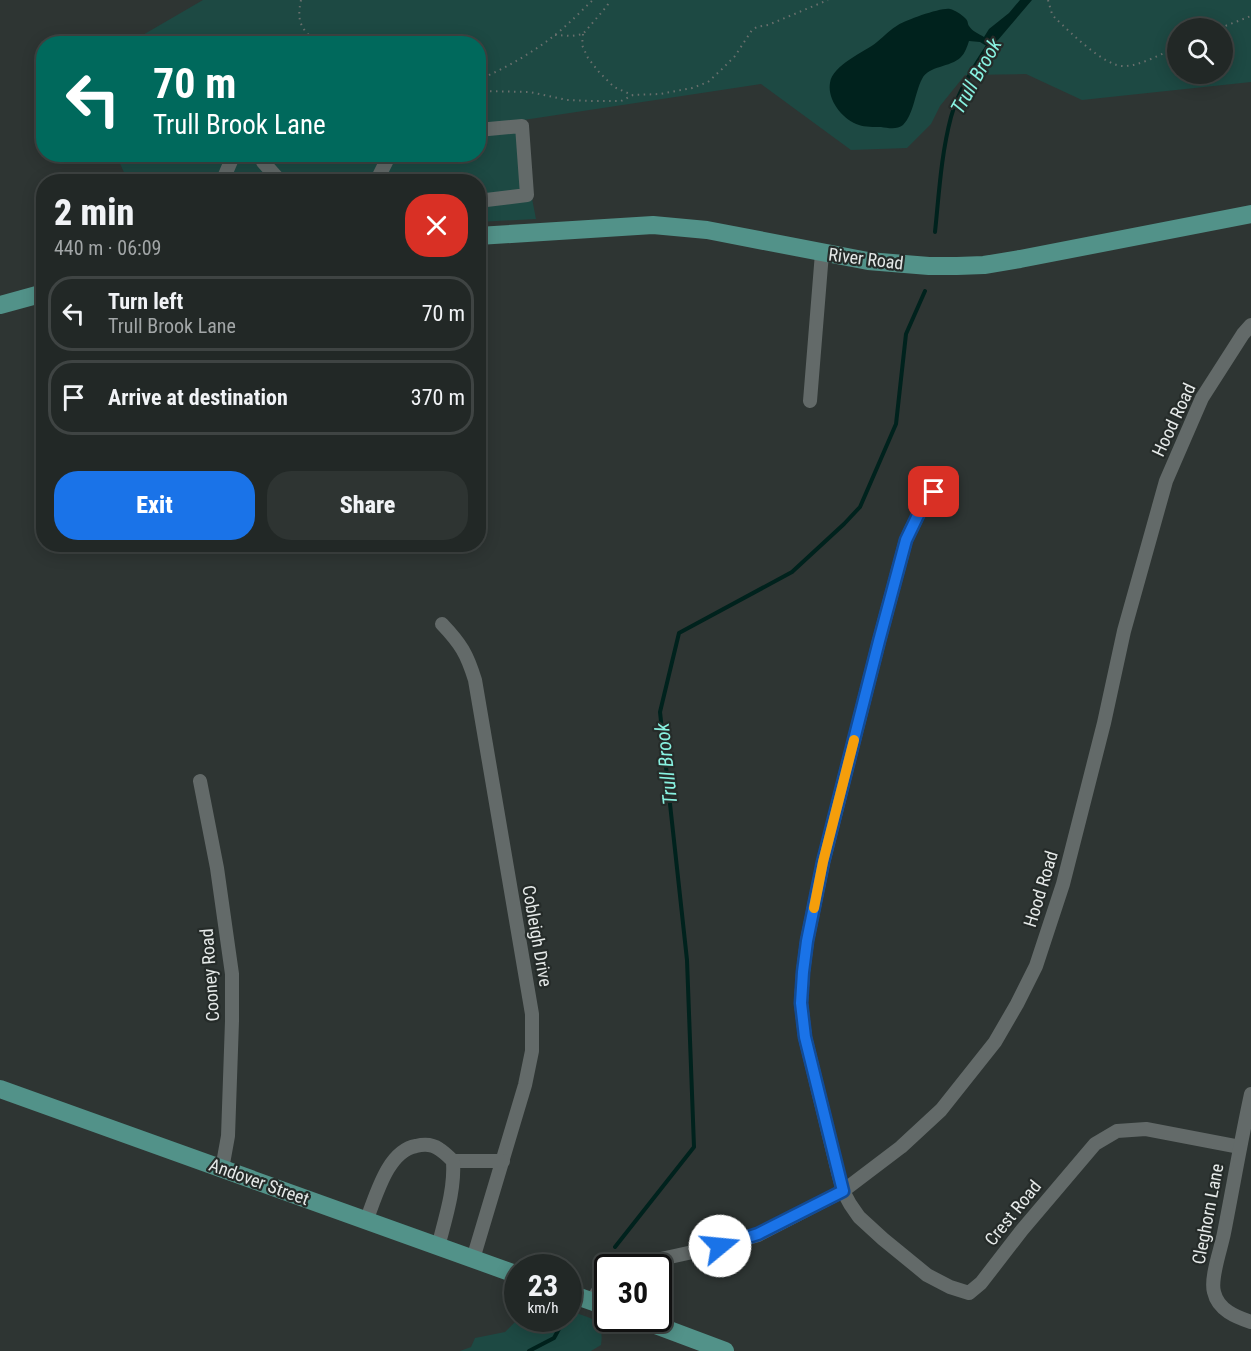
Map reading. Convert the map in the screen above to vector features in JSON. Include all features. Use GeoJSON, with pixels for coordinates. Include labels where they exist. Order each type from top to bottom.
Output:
{"type":"FeatureCollection","features":[{"type":"Feature","properties":{"kind":"main road","name":"River Road"},"geometry":{"type":"LineString","coordinates":[[486,236],[654,225],[706,230],[868,261],[929,266],[984,265],[1251,214]]}},
{"type":"Feature","properties":{"kind":"main road"},"geometry":{"type":"LineString","coordinates":[[0,305],[36,295]]}},
{"type":"Feature","properties":{"kind":"main road","name":"Andover Street"},"geometry":{"type":"LineString","coordinates":[[0,1089],[504,1270]]}},
{"type":"Feature","properties":{"kind":"main road"},"geometry":{"type":"LineString","coordinates":[[664,1332],[686,1344],[725,1351]]}},
{"type":"Feature","properties":{"kind":"street"},"geometry":{"type":"LineString","coordinates":[[486,129],[522,126],[527,195],[486,200]]}},
{"type":"Feature","properties":{"kind":"street"},"geometry":{"type":"LineString","coordinates":[[263,162],[274,174]]}},
{"type":"Feature","properties":{"kind":"street"},"geometry":{"type":"LineString","coordinates":[[810,401],[822,253]]}},
{"type":"Feature","properties":{"kind":"street","name":"Hood Road"},"geometry":{"type":"LineString","coordinates":[[672,1257],[720,1246],[758,1234],[843,1191],[901,1147],[941,1110],[994,1042],[1036,966],[1063,884],[1104,723],[1124,631],[1166,481],[1202,398],[1251,325]]}},
{"type":"Feature","properties":{"kind":"street"},"geometry":{"type":"LineString","coordinates":[[843,1191],[805,1037],[801,1003],[807,941],[823,862],[906,540],[920,511],[934,492]]}},
{"type":"Feature","properties":{"kind":"street","name":"Cobleigh Drive"},"geometry":{"type":"LineString","coordinates":[[442,624],[458,641],[468,658],[475,680],[531,1014],[532,1051],[525,1085],[473,1259]]}},
{"type":"Feature","properties":{"kind":"street","name":"Cooney Road"},"geometry":{"type":"LineString","coordinates":[[200,781],[217,868],[232,974],[228,1136],[222,1169]]}},
{"type":"Feature","properties":{"kind":"street","name":"Cleghorn Lane"},"geometry":{"type":"LineString","coordinates":[[1251,1094],[1224,1234],[1212,1282],[1214,1293],[1222,1306],[1232,1316],[1251,1322]]}},
{"type":"Feature","properties":{"kind":"street","name":"Crest Road"},"geometry":{"type":"LineString","coordinates":[[843,1191],[859,1217],[918,1268],[950,1287],[969,1293],[981,1283],[1022,1230],[1095,1144],[1117,1131],[1146,1130],[1240,1147]]}},
{"type":"Feature","properties":{"kind":"street"},"geometry":{"type":"LineString","coordinates":[[366,1221],[386,1171],[397,1156],[410,1147],[424,1144],[438,1148],[453,1161],[502,1161]]}},
{"type":"Feature","properties":{"kind":"street"},"geometry":{"type":"LineString","coordinates":[[438,1247],[453,1187],[453,1161]]}},
{"type":"Feature","properties":{"kind":"path"},"geometry":{"type":"LineString","coordinates":[[301,0],[299,9],[302,28],[309,36]]}},
{"type":"Feature","properties":{"kind":"path"},"geometry":{"type":"LineString","coordinates":[[486,76],[514,63],[555,35],[593,0]]}},
{"type":"Feature","properties":{"kind":"path"},"geometry":{"type":"LineString","coordinates":[[610,0],[583,34],[582,45],[588,58],[614,87],[633,95]]}},
{"type":"Feature","properties":{"kind":"path"},"geometry":{"type":"LineString","coordinates":[[486,91],[530,92],[567,100],[594,101],[621,100],[633,95],[675,92],[692,88],[708,82],[735,57],[752,30],[828,0]]}},
{"type":"Feature","properties":{"kind":"path"},"geometry":{"type":"LineString","coordinates":[[1048,0],[1048,7],[1055,18],[1103,60],[1120,66],[1134,65],[1167,51]]}},
{"type":"Feature","properties":{"kind":"path"},"geometry":{"type":"LineString","coordinates":[[1233,23],[1251,16]]}},
{"type":"Feature","properties":{"kind":"path"},"geometry":{"type":"LineString","coordinates":[[555,35],[583,34]]}},
{"type":"Feature","properties":{"kind":"shaded area"},"geometry":{"type":"Polygon","coordinates":[[[203,0],[1251,0],[1251,82],[1233,84],[1233,18],[1167,18],[1167,84],[1232,84],[1082,100],[1026,74],[965,75],[940,106],[931,124],[907,148],[851,150],[761,84],[517,121],[536,219],[486,222],[486,174],[125,174],[119,162],[486,162],[486,36],[141,36],[203,0]]]}},
{"type":"Feature","properties":{"kind":"shaded area"},"geometry":{"type":"Polygon","coordinates":[[[1020,0],[1032,0],[998,40],[988,47],[980,42],[969,41],[964,54],[956,61],[925,74],[910,115],[901,127],[859,125],[847,119],[837,108],[830,89],[832,76],[836,70],[898,25],[932,12],[950,9],[962,15],[972,29],[984,37],[989,29],[1009,13],[1020,0]]]}},
{"type":"Feature","properties":{"kind":"shaded area"},"geometry":{"type":"Polygon","coordinates":[[[582,1316],[594,1320],[594,1332],[601,1332],[602,1336],[601,1345],[591,1351],[460,1351],[471,1347],[475,1338],[505,1332],[582,1332],[582,1316]]]}},
{"type":"Feature","properties":{"kind":"waterway","name":"Trull Brook"},"geometry":{"type":"LineString","coordinates":[[935,232],[943,160],[951,117],[962,88],[990,43]]}},
{"type":"Feature","properties":{"kind":"waterway","name":"Trull Brook"},"geometry":{"type":"LineString","coordinates":[[615,1247],[694,1147],[687,960],[660,712],[679,633],[792,572],[860,507],[896,424],[906,334],[925,291]]}},
{"type":"Feature","properties":{"kind":"waterway","name":"Trull Brook"},"geometry":{"type":"LineString","coordinates":[[529,1351],[554,1338],[557,1332]]}},
{"type":"Feature","properties":{"kind":"slow traffic"},"geometry":{"type":"LineString","coordinates":[[814,908],[823,862],[854,740]]}},
{"type":"Feature","properties":{"kind":"route"},"geometry":{"type":"LineString","coordinates":[[720,1246],[758,1234],[843,1191],[805,1037],[801,1003],[807,941],[823,862],[906,540],[920,511],[934,492]]}}]}
